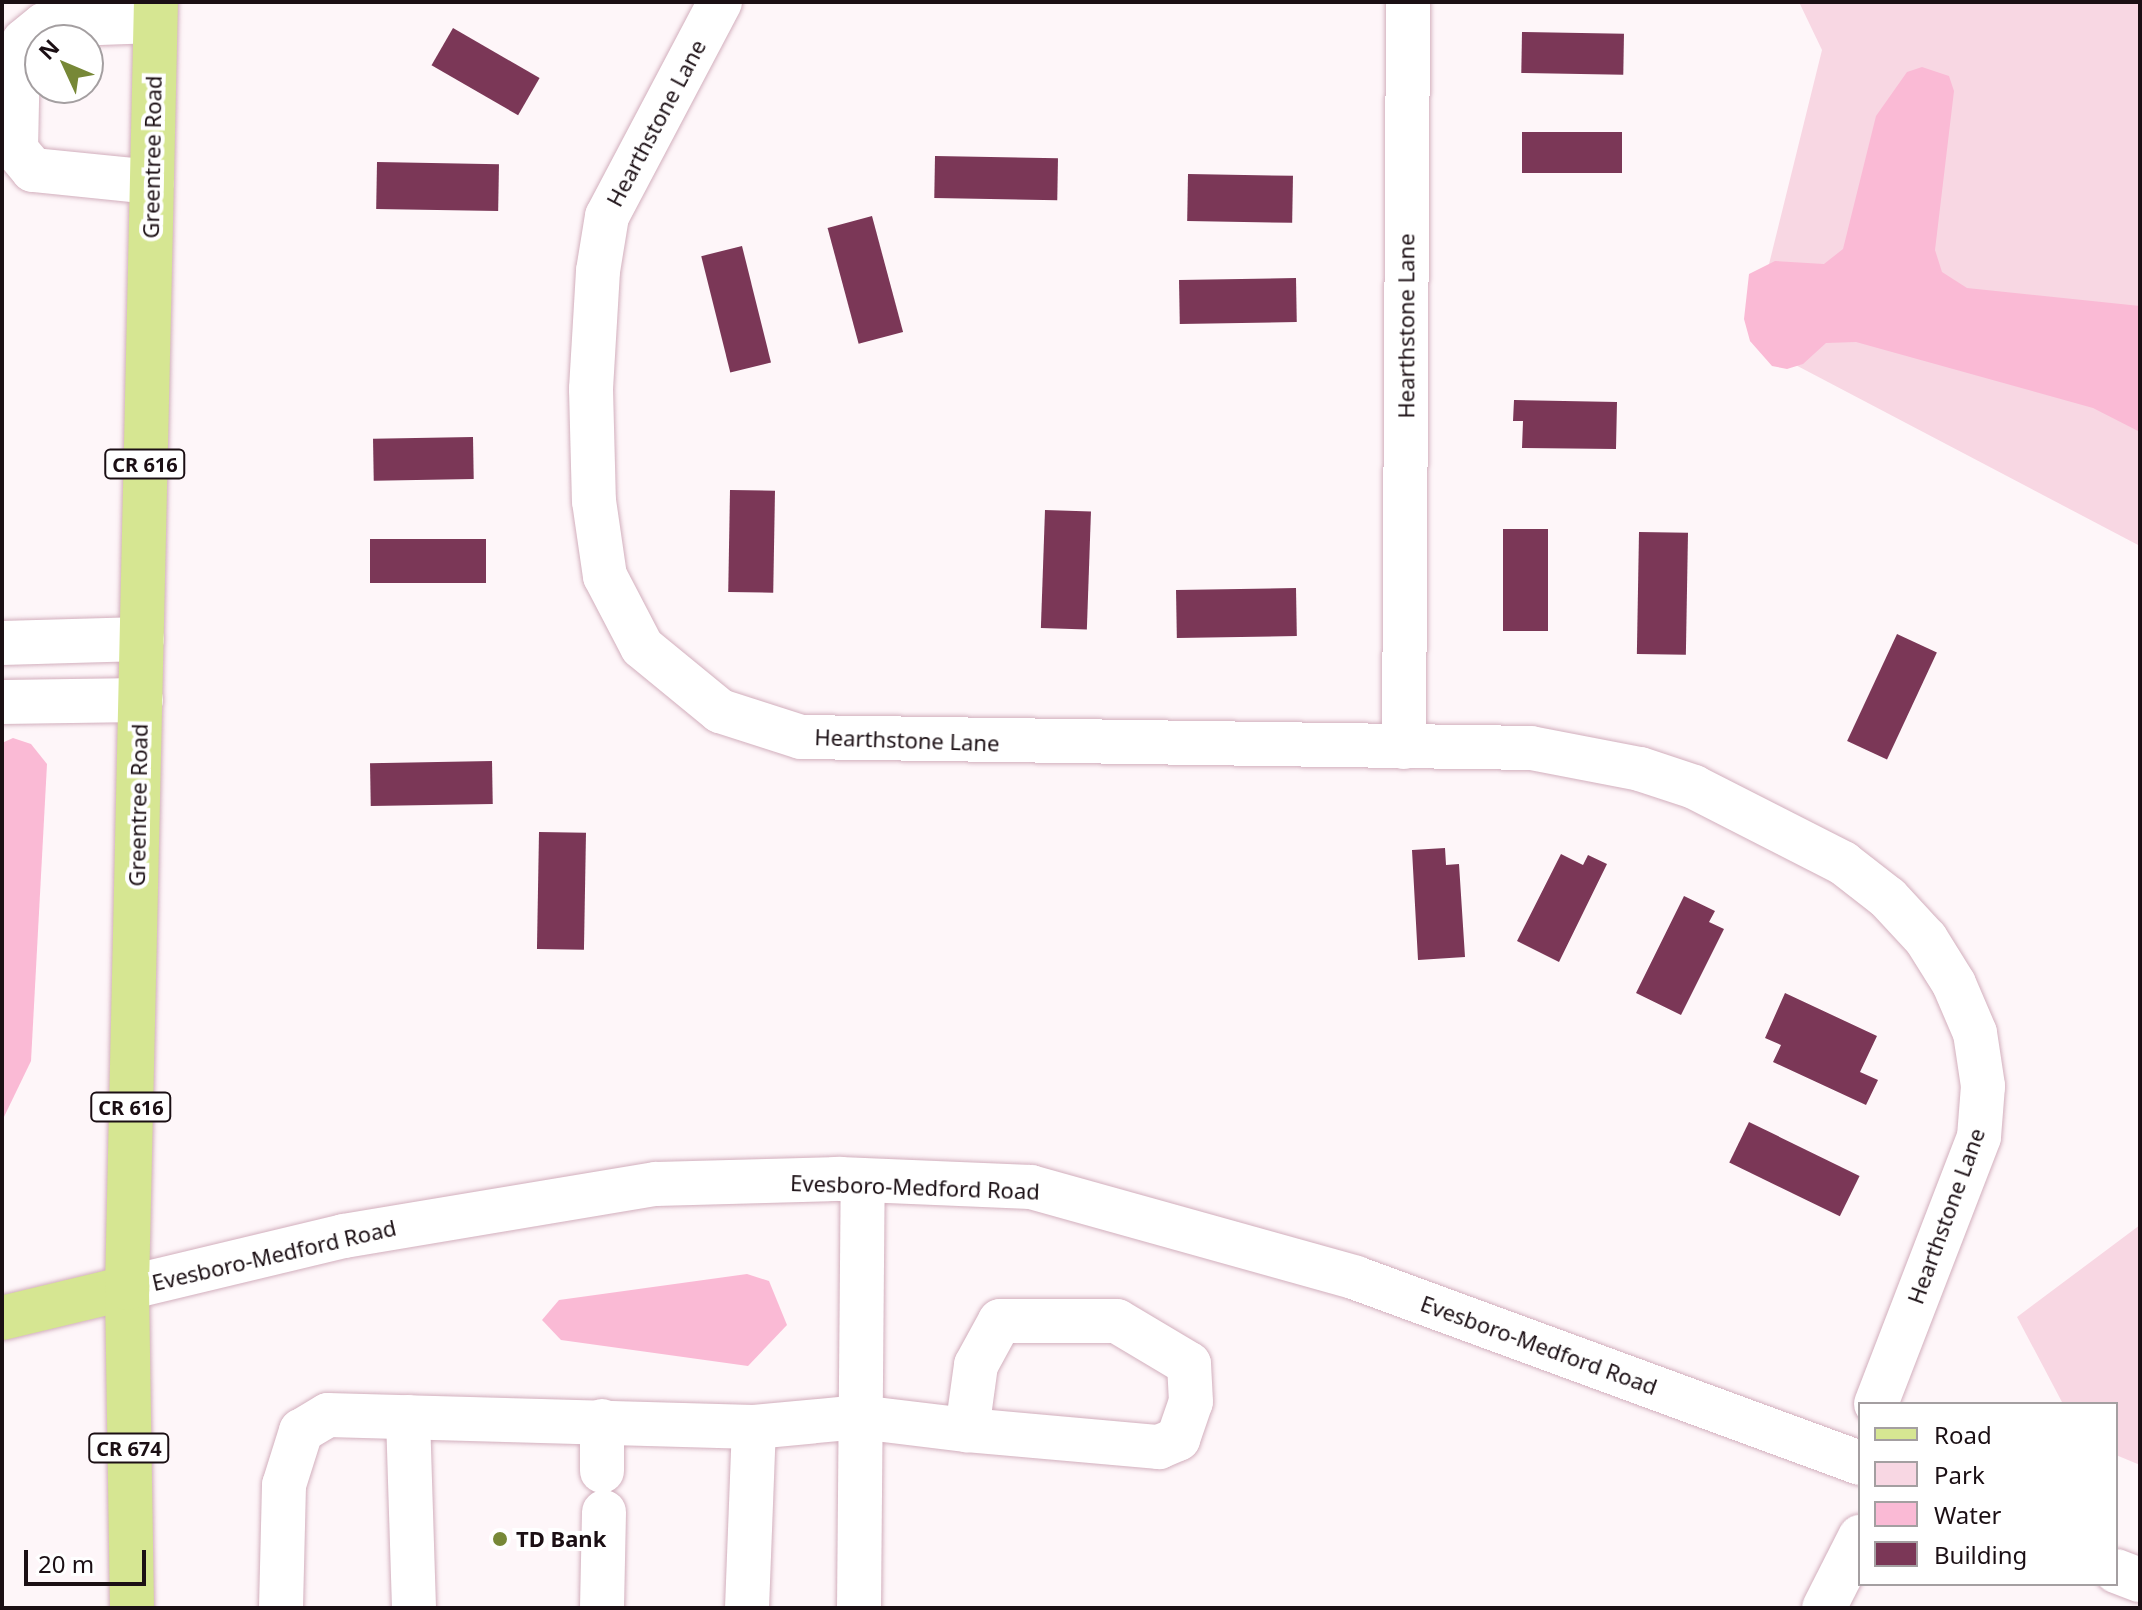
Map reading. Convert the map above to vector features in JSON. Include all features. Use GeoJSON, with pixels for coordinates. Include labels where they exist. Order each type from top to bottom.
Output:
{"type":"FeatureCollection","features":[{"type":"Feature","properties":{"kind":"main road","name":"Greentree Road"},"geometry":{"type":"LineString","coordinates":[[132,1608],[127,1288],[156,11]]}},
{"type":"Feature","properties":{"kind":"main road"},"geometry":{"type":"LineString","coordinates":[[2,1318],[127,1288]]}},
{"type":"Feature","properties":{"kind":"street","name":"Hearthstone Lane"},"geometry":{"type":"LineString","coordinates":[[720,2],[607,216],[598,271],[591,389],[594,501],[605,576],[642,647],[720,711],[801,737],[1531,748],[1640,769],[1694,787],[1843,863],[1926,939],[1975,1033],[1983,1086],[1979,1137],[1877,1402]]}},
{"type":"Feature","properties":{"kind":"street","name":"Hearthstone Lane"},"geometry":{"type":"LineString","coordinates":[[1404,747],[1408,2]]}},
{"type":"Feature","properties":{"kind":"street"},"geometry":{"type":"LineString","coordinates":[[152,182],[33,170],[16,150],[18,71],[24,41],[44,25],[156,11]]}},
{"type":"Feature","properties":{"kind":"street"},"geometry":{"type":"LineString","coordinates":[[2,643],[142,639]]}},
{"type":"Feature","properties":{"kind":"street"},"geometry":{"type":"LineString","coordinates":[[2,702],[141,700]]}},
{"type":"Feature","properties":{"kind":"street"},"geometry":{"type":"LineString","coordinates":[[859,1608],[863,1181]]}},
{"type":"Feature","properties":{"kind":"street","name":"Evesboro-Medford Road"},"geometry":{"type":"LineString","coordinates":[[127,1288],[344,1236],[640,1187],[863,1181],[1031,1187],[1231,1239],[1528,1337],[1858,1457]]}},
{"type":"Feature","properties":{"kind":"street"},"geometry":{"type":"LineString","coordinates":[[281,1608],[284,1485],[301,1431],[328,1415],[754,1427],[859,1417],[967,1430],[1159,1447],[1178,1439],[1191,1402],[1189,1364],[1117,1321],[1000,1321],[976,1365],[967,1430]]}},
{"type":"Feature","properties":{"kind":"street"},"geometry":{"type":"LineString","coordinates":[[408,1417],[414,1608]]}},
{"type":"Feature","properties":{"kind":"street"},"geometry":{"type":"LineString","coordinates":[[602,1421],[602,1608]]}},
{"type":"Feature","properties":{"kind":"street"},"geometry":{"type":"LineString","coordinates":[[747,1608],[754,1427]]}},
{"type":"Feature","properties":{"kind":"street"},"geometry":{"type":"LineString","coordinates":[[1824,1608],[1858,1541]]}},
{"type":"Feature","properties":{"kind":"street"},"geometry":{"type":"LineString","coordinates":[[2118,1572],[2140,1580]]}},
{"type":"Feature","properties":{"kind":"green space"},"geometry":{"type":"Polygon","coordinates":[[[1799,2],[2140,2],[2140,546],[1750,341],[1822,50],[1799,2]]]}},
{"type":"Feature","properties":{"kind":"green space"},"geometry":{"type":"Polygon","coordinates":[[[2140,1225],[2140,1465],[2118,1456],[2118,1402],[2062,1402],[2017,1317],[2140,1225]]]}},
{"type":"Feature","properties":{"kind":"water"},"geometry":{"type":"Polygon","coordinates":[[[1922,67],[1949,76],[1954,91],[1935,250],[1942,272],[1967,288],[2140,306],[2140,432],[2093,408],[1856,342],[1826,343],[1803,364],[1787,369],[1772,366],[1750,341],[1744,319],[1749,274],[1775,261],[1824,264],[1843,249],[1876,116],[1907,72],[1922,67]]]}},
{"type":"Feature","properties":{"kind":"water"},"geometry":{"type":"Polygon","coordinates":[[[13,738],[31,744],[47,764],[31,1061],[2,1121],[2,743],[13,738]]]}},
{"type":"Feature","properties":{"kind":"water"},"geometry":{"type":"Polygon","coordinates":[[[747,1274],[769,1281],[787,1325],[748,1366],[561,1340],[542,1320],[559,1300],[747,1274]]]}},
{"type":"Feature","properties":{"kind":"building"},"geometry":{"type":"Polygon","coordinates":[[[453,28],[540,78],[518,115],[432,65],[453,28]]]}},
{"type":"Feature","properties":{"kind":"building"},"geometry":{"type":"Polygon","coordinates":[[[1522,32],[1624,34],[1623,75],[1521,73],[1522,32]]]}},
{"type":"Feature","properties":{"kind":"building"},"geometry":{"type":"Polygon","coordinates":[[[1522,132],[1622,132],[1622,173],[1522,173],[1522,132]]]}},
{"type":"Feature","properties":{"kind":"building"},"geometry":{"type":"Polygon","coordinates":[[[935,156],[1058,158],[1057,200],[934,198],[935,156]]]}},
{"type":"Feature","properties":{"kind":"building"},"geometry":{"type":"Polygon","coordinates":[[[377,162],[499,164],[498,211],[376,209],[377,162]]]}},
{"type":"Feature","properties":{"kind":"building"},"geometry":{"type":"Polygon","coordinates":[[[1188,174],[1293,176],[1292,223],[1187,221],[1188,174]]]}},
{"type":"Feature","properties":{"kind":"building"},"geometry":{"type":"Polygon","coordinates":[[[872,216],[903,332],[859,344],[828,228],[872,216]]]}},
{"type":"Feature","properties":{"kind":"building"},"geometry":{"type":"Polygon","coordinates":[[[742,246],[771,362],[730,373],[701,256],[742,246]]]}},
{"type":"Feature","properties":{"kind":"building"},"geometry":{"type":"Polygon","coordinates":[[[1296,278],[1297,322],[1180,324],[1179,280],[1296,278]]]}},
{"type":"Feature","properties":{"kind":"building"},"geometry":{"type":"Polygon","coordinates":[[[1514,400],[1617,402],[1616,449],[1522,448],[1523,421],[1513,421],[1514,400]]]}},
{"type":"Feature","properties":{"kind":"building"},"geometry":{"type":"Polygon","coordinates":[[[473,437],[474,479],[374,481],[373,439],[473,437]]]}},
{"type":"Feature","properties":{"kind":"building"},"geometry":{"type":"Polygon","coordinates":[[[730,490],[775,491],[773,593],[728,592],[730,490]]]}},
{"type":"Feature","properties":{"kind":"building"},"geometry":{"type":"Polygon","coordinates":[[[1045,510],[1091,512],[1087,630],[1041,628],[1045,510]]]}},
{"type":"Feature","properties":{"kind":"building"},"geometry":{"type":"Polygon","coordinates":[[[1503,529],[1548,529],[1548,631],[1503,631],[1503,529]]]}},
{"type":"Feature","properties":{"kind":"building"},"geometry":{"type":"Polygon","coordinates":[[[1639,532],[1688,533],[1686,655],[1637,654],[1639,532]]]}},
{"type":"Feature","properties":{"kind":"building"},"geometry":{"type":"Polygon","coordinates":[[[370,539],[486,539],[486,583],[370,583],[370,539]]]}},
{"type":"Feature","properties":{"kind":"building"},"geometry":{"type":"Polygon","coordinates":[[[1296,588],[1297,636],[1177,638],[1176,590],[1296,588]]]}},
{"type":"Feature","properties":{"kind":"building"},"geometry":{"type":"Polygon","coordinates":[[[1897,634],[1937,653],[1887,760],[1847,741],[1897,634]]]}},
{"type":"Feature","properties":{"kind":"building"},"geometry":{"type":"Polygon","coordinates":[[[492,761],[493,804],[371,806],[370,763],[492,761]]]}},
{"type":"Feature","properties":{"kind":"building"},"geometry":{"type":"Polygon","coordinates":[[[539,832],[586,833],[584,950],[537,949],[539,832]]]}},
{"type":"Feature","properties":{"kind":"building"},"geometry":{"type":"Polygon","coordinates":[[[1445,848],[1446,865],[1459,864],[1465,957],[1418,960],[1412,850],[1445,848]]]}},
{"type":"Feature","properties":{"kind":"building"},"geometry":{"type":"Polygon","coordinates":[[[1561,854],[1583,865],[1588,855],[1607,864],[1559,962],[1517,941],[1561,854]]]}},
{"type":"Feature","properties":{"kind":"building"},"geometry":{"type":"Polygon","coordinates":[[[1684,896],[1715,911],[1709,922],[1724,929],[1681,1015],[1636,993],[1684,896]]]}},
{"type":"Feature","properties":{"kind":"building"},"geometry":{"type":"Polygon","coordinates":[[[1785,993],[1877,1036],[1860,1072],[1878,1080],[1866,1105],[1773,1062],[1781,1045],[1765,1038],[1785,993]]]}},
{"type":"Feature","properties":{"kind":"building"},"geometry":{"type":"Polygon","coordinates":[[[1749,1122],[1860,1176],[1840,1216],[1729,1162],[1749,1122]]]}},
{"type":"Feature","properties":{"kind":"place","name":"TD Bank"},"geometry":{"type":"Point","coordinates":[500,1539]}}]}
